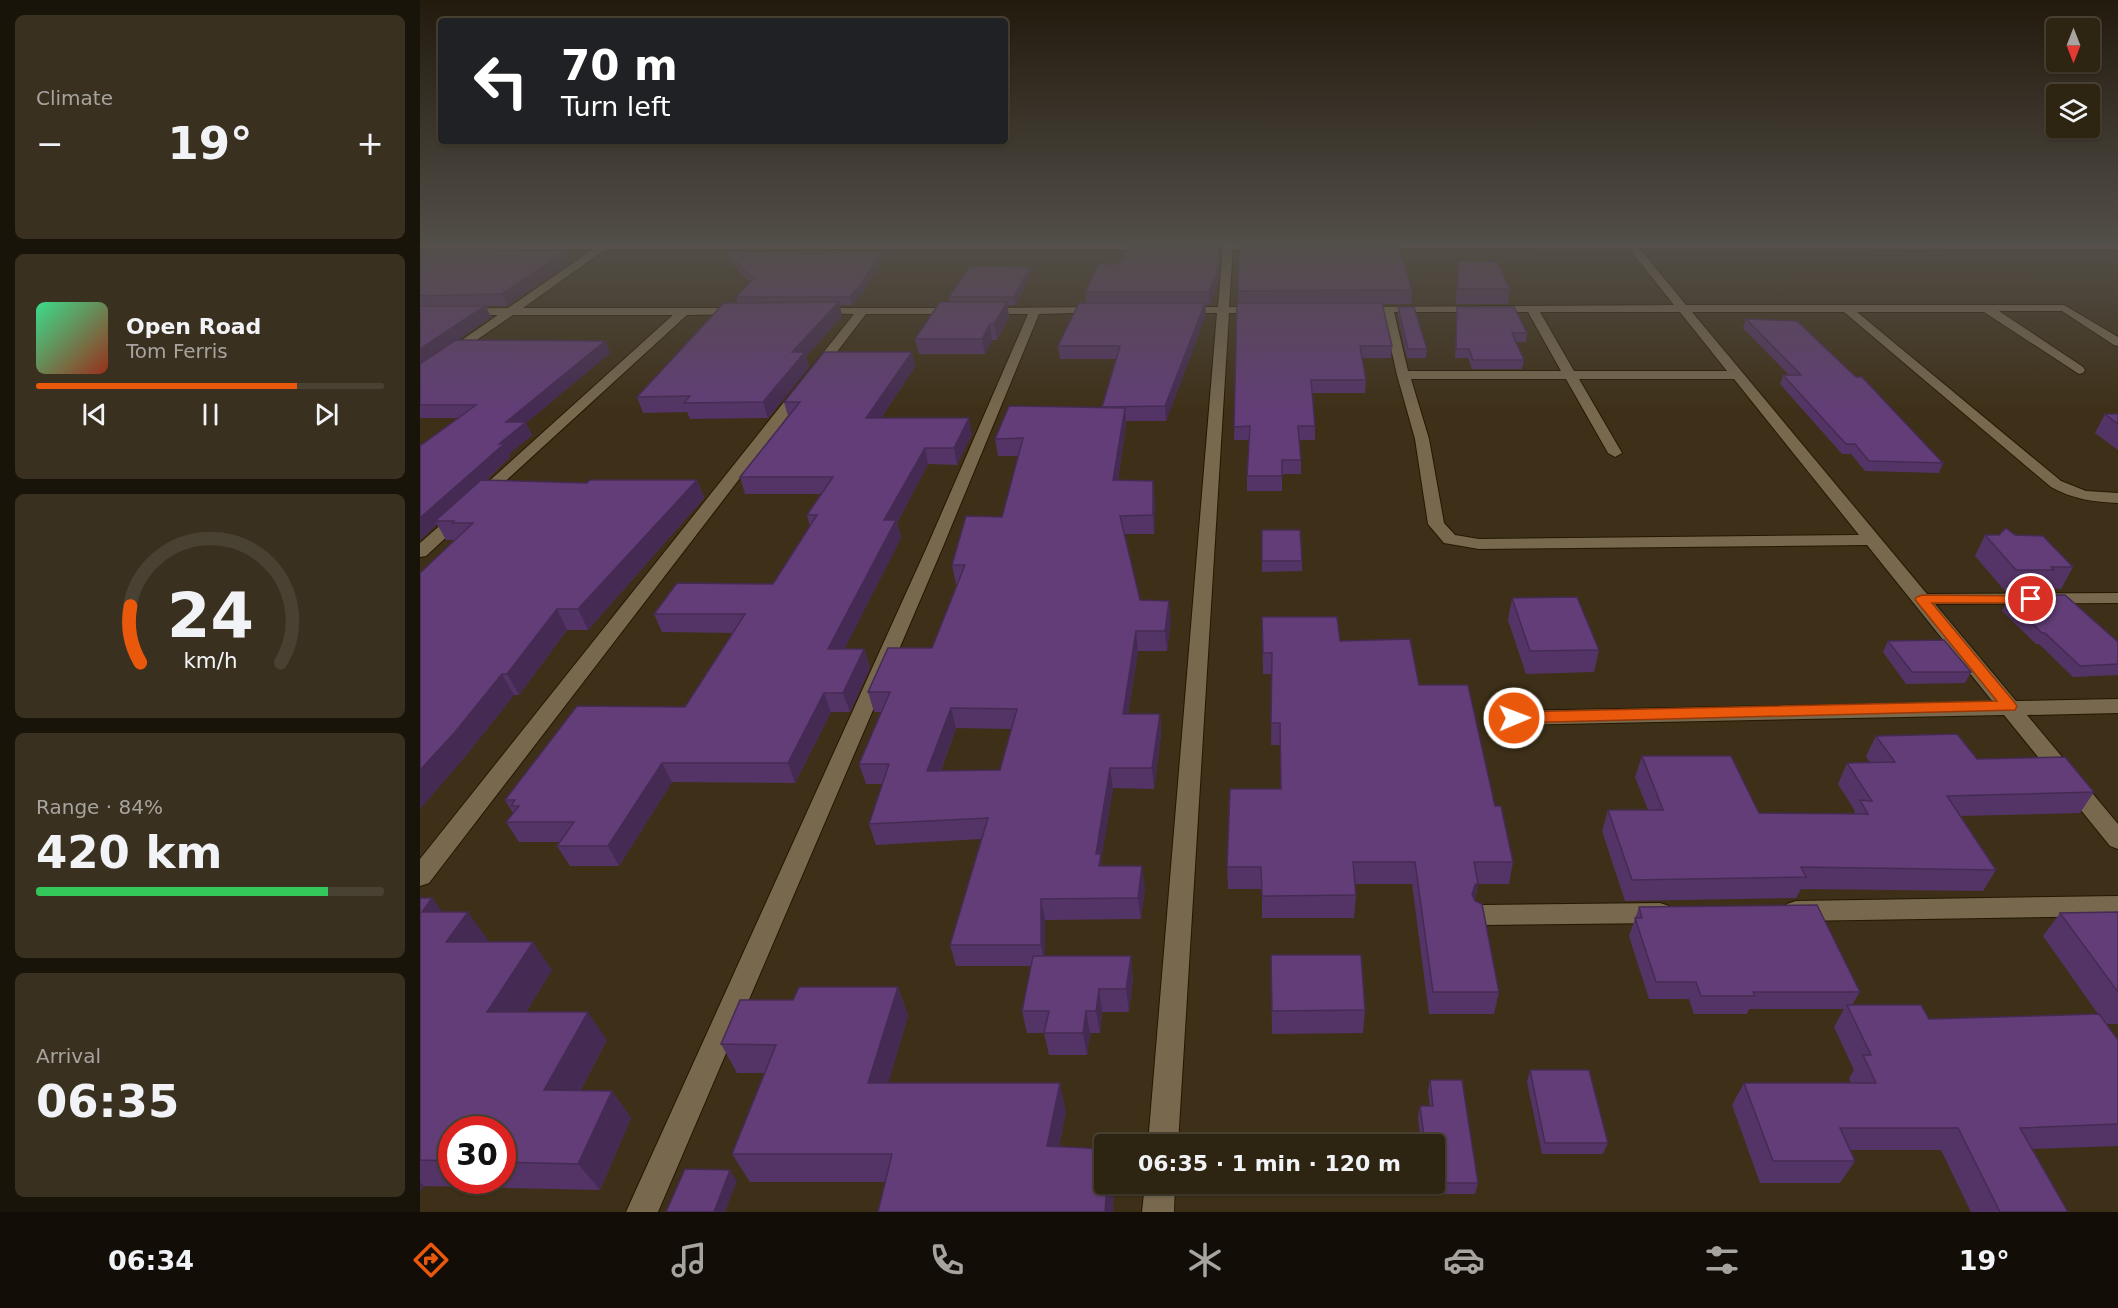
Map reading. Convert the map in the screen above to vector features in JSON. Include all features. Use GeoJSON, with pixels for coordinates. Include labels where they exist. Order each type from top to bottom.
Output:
{"type":"FeatureCollection","features":[{"type":"Feature","properties":{"kind":"street"},"geometry":{"type":"LineString","coordinates":[[420,375],[533,298]]}},
{"type":"Feature","properties":{"kind":"street"},"geometry":{"type":"LineString","coordinates":[[1164,1134],[1225,298]]}},
{"type":"Feature","properties":{"kind":"street"},"geometry":{"type":"LineString","coordinates":[[1675,298],[2118,840]]}},
{"type":"Feature","properties":{"kind":"street"},"geometry":{"type":"LineString","coordinates":[[1846,308],[2056,484],[2071,493],[2118,498]]}},
{"type":"Feature","properties":{"kind":"street"},"geometry":{"type":"LineString","coordinates":[[1986,308],[2079,370]]}},
{"type":"Feature","properties":{"kind":"street"},"geometry":{"type":"LineString","coordinates":[[1353,310],[2064,308],[2118,342]]}},
{"type":"Feature","properties":{"kind":"street"},"geometry":{"type":"LineString","coordinates":[[1388,309],[1403,375],[1422,439],[1436,524],[1450,539],[1479,544],[1873,540]]}},
{"type":"Feature","properties":{"kind":"street"},"geometry":{"type":"LineString","coordinates":[[1532,309],[1616,453]]}},
{"type":"Feature","properties":{"kind":"street"},"geometry":{"type":"LineString","coordinates":[[642,1212],[934,549],[1035,310]]}},
{"type":"Feature","properties":{"kind":"street"},"geometry":{"type":"LineString","coordinates":[[803,311],[1106,310]]}},
{"type":"Feature","properties":{"kind":"street"},"geometry":{"type":"LineString","coordinates":[[1165,310],[1271,310]]}},
{"type":"Feature","properties":{"kind":"street"},"geometry":{"type":"LineString","coordinates":[[420,552],[684,311]]}},
{"type":"Feature","properties":{"kind":"street"},"geometry":{"type":"LineString","coordinates":[[420,312],[756,311]]}},
{"type":"Feature","properties":{"kind":"street"},"geometry":{"type":"LineString","coordinates":[[420,876],[863,311]]}},
{"type":"Feature","properties":{"kind":"street"},"geometry":{"type":"LineString","coordinates":[[1403,375],[1738,375]]}},
{"type":"Feature","properties":{"kind":"street"},"geometry":{"type":"LineString","coordinates":[[1922,599],[2118,598]]}},
{"type":"Feature","properties":{"kind":"street"},"geometry":{"type":"LineString","coordinates":[[1514,718],[2009,706],[2118,706]]}},
{"type":"Feature","properties":{"kind":"street"},"geometry":{"type":"LineString","coordinates":[[1776,911],[2118,906]]}},
{"type":"Feature","properties":{"kind":"street"},"geometry":{"type":"LineString","coordinates":[[1482,915],[1682,912]]}},
{"type":"Feature","properties":{"kind":"street"},"geometry":{"type":"LineString","coordinates":[[1158,1212],[1159,1194]]}},
{"type":"Feature","properties":{"kind":"building"},"geometry":{"type":"Polygon","coordinates":[[[839,302],[792,352],[805,352],[763,402],[684,403],[690,396],[637,397],[724,303],[839,302]]]}},
{"type":"Feature","properties":{"kind":"building"},"geometry":{"type":"Polygon","coordinates":[[[940,302],[1007,302],[982,339],[915,339],[940,302]]]}},
{"type":"Feature","properties":{"kind":"building"},"geometry":{"type":"Polygon","coordinates":[[[1079,303],[1205,303],[1165,406],[1102,407],[1120,346],[1058,346],[1079,303]]]}},
{"type":"Feature","properties":{"kind":"building"},"geometry":{"type":"Polygon","coordinates":[[[1237,303],[1382,303],[1392,346],[1360,346],[1366,380],[1311,380],[1315,426],[1298,426],[1301,460],[1282,460],[1282,476],[1247,476],[1250,426],[1234,427],[1237,303]]]}},
{"type":"Feature","properties":{"kind":"building"},"geometry":{"type":"Polygon","coordinates":[[[420,306],[485,306],[420,349],[420,306]]]}},
{"type":"Feature","properties":{"kind":"building"},"geometry":{"type":"Polygon","coordinates":[[[1398,307],[1414,307],[1427,349],[1408,349],[1398,307]]]}},
{"type":"Feature","properties":{"kind":"building"},"geometry":{"type":"Polygon","coordinates":[[[1457,307],[1514,307],[1527,333],[1512,333],[1524,360],[1473,360],[1469,349],[1456,349],[1457,307]]]}},
{"type":"Feature","properties":{"kind":"building"},"geometry":{"type":"Polygon","coordinates":[[[1746,319],[1797,321],[1856,377],[1862,377],[1943,463],[1869,461],[1855,444],[1846,444],[1783,375],[1801,375],[1746,319]]]}},
{"type":"Feature","properties":{"kind":"building"},"geometry":{"type":"Polygon","coordinates":[[[456,340],[605,341],[506,422],[526,422],[499,444],[504,444],[420,518],[420,446],[476,405],[420,405],[420,364],[456,340]]]}},
{"type":"Feature","properties":{"kind":"building"},"geometry":{"type":"Polygon","coordinates":[[[824,352],[912,352],[866,418],[969,418],[954,448],[925,448],[884,520],[896,520],[828,649],[864,649],[843,693],[824,693],[788,763],[662,763],[608,846],[557,846],[574,822],[506,822],[519,806],[511,806],[515,800],[505,800],[577,706],[685,707],[745,614],[654,614],[677,583],[773,584],[817,515],[807,515],[833,477],[740,477],[800,402],[784,402],[824,352]]]}},
{"type":"Feature","properties":{"kind":"building"},"geometry":{"type":"Polygon","coordinates":[[[1009,406],[1125,408],[1113,480],[1153,481],[1153,515],[1120,516],[1140,600],[1169,601],[1165,631],[1136,631],[1123,714],[1160,714],[1152,768],[1110,768],[1096,854],[1101,854],[1099,866],[1142,866],[1138,898],[1041,899],[1041,945],[950,945],[988,818],[869,824],[889,764],[859,764],[890,692],[868,692],[888,648],[932,648],[965,565],[952,565],[966,516],[1002,517],[1023,438],[995,439],[1009,406]],[[951,708],[927,771],[1000,770],[1017,709],[951,708]]]}},
{"type":"Feature","properties":{"kind":"building"},"geometry":{"type":"Polygon","coordinates":[[[2105,414],[2118,414],[2118,424],[2105,414]]]}},
{"type":"Feature","properties":{"kind":"building"},"geometry":{"type":"Polygon","coordinates":[[[481,480],[587,483],[590,480],[697,480],[578,609],[557,609],[507,674],[502,674],[455,732],[420,770],[420,573],[473,523],[435,521],[481,480]]]}},
{"type":"Feature","properties":{"kind":"building"},"geometry":{"type":"Polygon","coordinates":[[[2006,528],[2015,535],[2043,536],[2073,567],[2051,567],[2054,570],[2016,570],[1985,535],[1999,535],[2006,528]]]}},
{"type":"Feature","properties":{"kind":"building"},"geometry":{"type":"Polygon","coordinates":[[[1262,530],[1300,530],[1302,561],[1262,561],[1262,530]]]}},
{"type":"Feature","properties":{"kind":"building"},"geometry":{"type":"Polygon","coordinates":[[[2024,595],[2065,595],[2118,642],[2118,664],[2080,666],[2008,600],[2027,599],[2024,595]]]}},
{"type":"Feature","properties":{"kind":"building"},"geometry":{"type":"Polygon","coordinates":[[[1577,597],[1599,650],[1530,651],[1512,598],[1577,597]]]}},
{"type":"Feature","properties":{"kind":"building"},"geometry":{"type":"Polygon","coordinates":[[[1262,617],[1337,617],[1340,641],[1410,639],[1419,685],[1468,685],[1495,806],[1501,806],[1513,862],[1474,862],[1478,883],[1472,894],[1475,901],[1482,904],[1499,992],[1433,992],[1415,862],[1353,862],[1356,895],[1262,896],[1261,867],[1227,867],[1230,789],[1281,789],[1280,723],[1271,723],[1272,653],[1263,653],[1262,617]]]}},
{"type":"Feature","properties":{"kind":"building"},"geometry":{"type":"Polygon","coordinates":[[[1944,640],[1971,672],[1912,672],[1888,641],[1944,640]]]}},
{"type":"Feature","properties":{"kind":"building"},"geometry":{"type":"Polygon","coordinates":[[[1957,734],[1977,759],[2065,757],[2094,792],[1947,796],[1996,870],[1801,867],[1806,877],[1632,880],[1608,810],[1663,810],[1642,756],[1731,756],[1759,813],[1868,814],[1860,800],[1872,801],[1847,763],[1895,762],[1876,736],[1957,734]]]}},
{"type":"Feature","properties":{"kind":"building"},"geometry":{"type":"Polygon","coordinates":[[[420,898],[432,898],[422,912],[468,912],[446,942],[533,942],[487,1012],[588,1012],[544,1090],[612,1091],[578,1164],[516,1162],[516,1116],[438,1116],[438,1161],[420,1160],[420,898]]]}},
{"type":"Feature","properties":{"kind":"building"},"geometry":{"type":"Polygon","coordinates":[[[1817,905],[1860,992],[1753,992],[1755,996],[1701,996],[1696,982],[1656,982],[1635,918],[1642,918],[1639,907],[1817,905]]]}},
{"type":"Feature","properties":{"kind":"building"},"geometry":{"type":"Polygon","coordinates":[[[2118,912],[2118,992],[2060,913],[2118,912]]]}},
{"type":"Feature","properties":{"kind":"building"},"geometry":{"type":"Polygon","coordinates":[[[1271,955],[1361,955],[1365,1010],[1272,1011],[1271,955]]]}},
{"type":"Feature","properties":{"kind":"building"},"geometry":{"type":"Polygon","coordinates":[[[1033,956],[1131,956],[1126,989],[1099,989],[1096,1011],[1086,1011],[1083,1033],[1044,1033],[1049,1011],[1022,1011],[1033,956]]]}},
{"type":"Feature","properties":{"kind":"building"},"geometry":{"type":"Polygon","coordinates":[[[799,987],[898,987],[868,1083],[1060,1083],[1047,1146],[1094,1148],[1094,1194],[1106,1194],[1105,1212],[878,1212],[892,1154],[732,1154],[776,1045],[721,1044],[740,1000],[793,1000],[799,987]]]}},
{"type":"Feature","properties":{"kind":"building"},"geometry":{"type":"Polygon","coordinates":[[[1847,1005],[1921,1005],[1929,1019],[2099,1014],[2118,1040],[2118,1124],[2020,1128],[2068,1212],[2000,1212],[1958,1128],[1840,1128],[1855,1161],[1773,1161],[1744,1083],[1876,1083],[1863,1055],[1871,1055],[1847,1005]]]}},
{"type":"Feature","properties":{"kind":"building"},"geometry":{"type":"Polygon","coordinates":[[[1530,1070],[1589,1070],[1608,1143],[1545,1143],[1530,1070]]]}},
{"type":"Feature","properties":{"kind":"building"},"geometry":{"type":"Polygon","coordinates":[[[1430,1080],[1462,1080],[1478,1183],[1445,1183],[1445,1134],[1424,1134],[1420,1106],[1433,1106],[1430,1080]]]}},
{"type":"Feature","properties":{"kind":"building"},"geometry":{"type":"Polygon","coordinates":[[[685,1169],[730,1170],[714,1212],[666,1212],[685,1169]]]}},
{"type":"Feature","properties":{"kind":"route"},"geometry":{"type":"LineString","coordinates":[[1514,718],[2009,706],[1922,599],[2031,599]]}}]}
